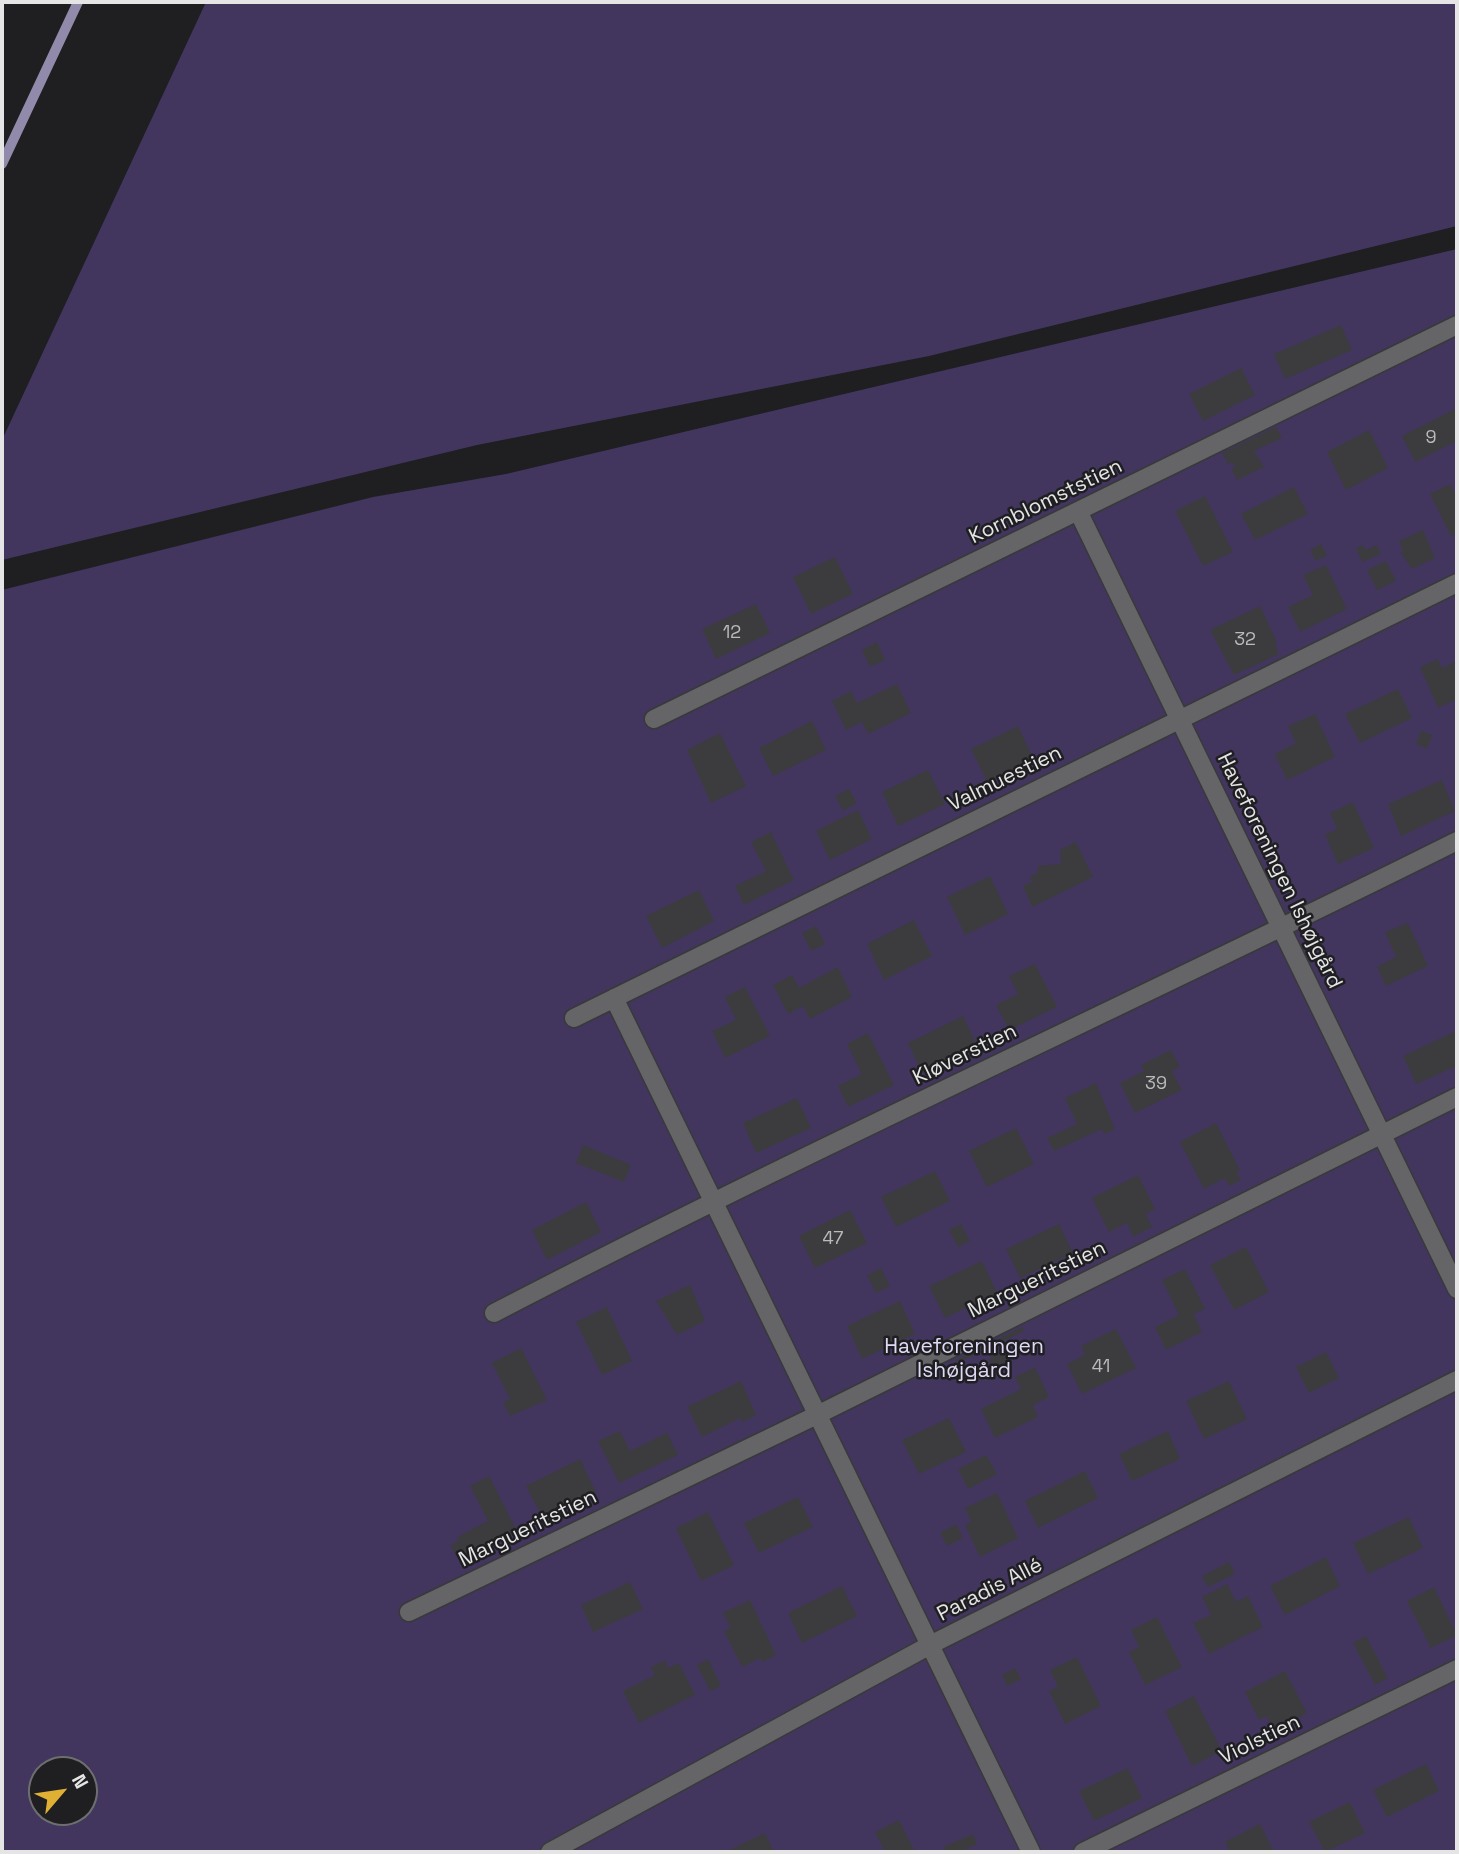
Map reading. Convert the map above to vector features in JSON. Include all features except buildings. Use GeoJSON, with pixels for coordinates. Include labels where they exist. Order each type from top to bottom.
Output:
{"type":"FeatureCollection","features":[{"type":"Feature","properties":{"kind":"lane","name":"Kornblomststien"},"geometry":{"type":"LineString","coordinates":[[654,719],[1457,325]]}},
{"type":"Feature","properties":{"kind":"lane","name":"Haveforeningen Ishøjgård"},"geometry":{"type":"LineString","coordinates":[[1078,511],[1457,1289]]}},
{"type":"Feature","properties":{"kind":"lane","name":"Valmuestien"},"geometry":{"type":"LineString","coordinates":[[574,1018],[1457,583]]}},
{"type":"Feature","properties":{"kind":"lane","name":"Kløverstien"},"geometry":{"type":"LineString","coordinates":[[494,1313],[712,1201],[1282,929],[1457,841]]}},
{"type":"Feature","properties":{"kind":"lane"},"geometry":{"type":"LineString","coordinates":[[614,998],[932,1644],[1031,1852]]}},
{"type":"Feature","properties":{"kind":"lane","name":"Margueritstien"},"geometry":{"type":"LineString","coordinates":[[409,1612],[817,1415],[1457,1097]]}},
{"type":"Feature","properties":{"kind":"lane","name":"Paradis Allé"},"geometry":{"type":"LineString","coordinates":[[550,1852],[932,1644],[1457,1380]]}},
{"type":"Feature","properties":{"kind":"lane","name":"Violstien"},"geometry":{"type":"LineString","coordinates":[[1083,1852],[1457,1669]]}},
{"type":"Feature","properties":{"kind":"green space"},"geometry":{"type":"Polygon","coordinates":[[[206,2],[1457,2],[1457,226],[929,356],[477,445],[2,560],[2,440],[206,2]]]}},
{"type":"Feature","properties":{"kind":"green space","name":"Haveforeningen Ishøjgård"},"geometry":{"type":"Polygon","coordinates":[[[1457,249],[1457,1852],[2,1852],[2,590],[373,497],[506,474],[1457,249]]]}},
{"type":"Feature","properties":{"kind":"waterway"},"geometry":{"type":"LineString","coordinates":[[2,164],[78,2]]}}]}
